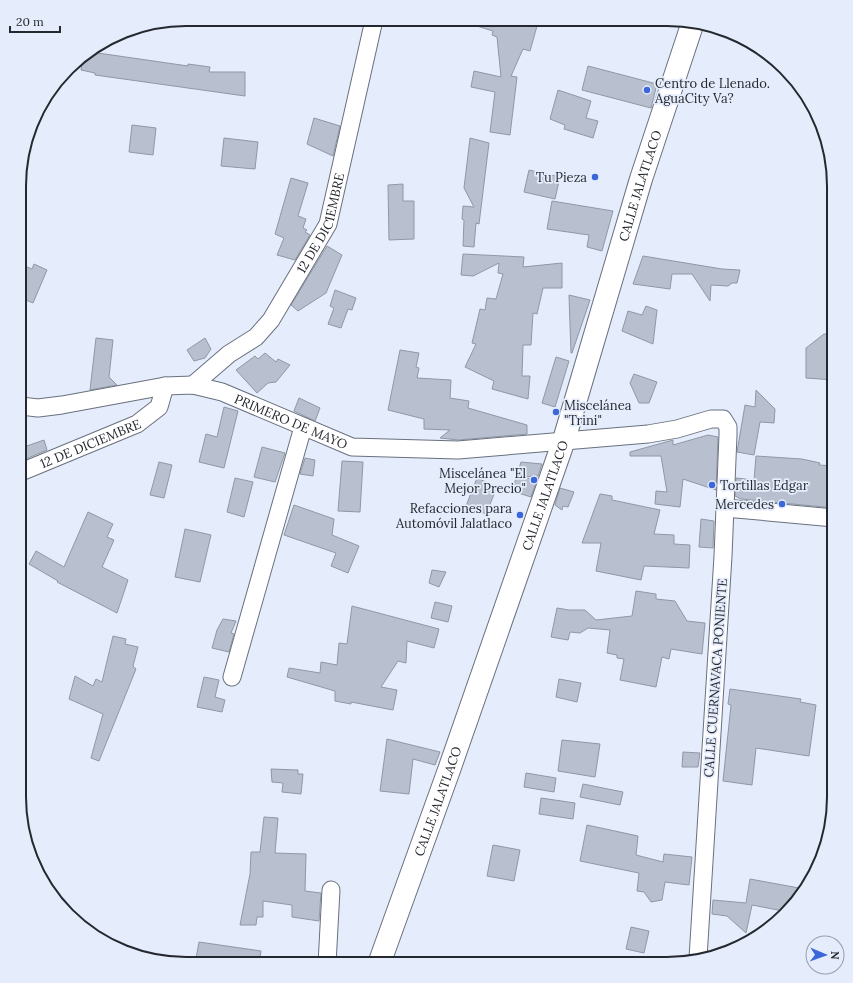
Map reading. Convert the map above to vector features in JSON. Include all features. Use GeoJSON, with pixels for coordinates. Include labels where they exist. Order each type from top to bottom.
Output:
{"type":"FeatureCollection","features":[{"type":"Feature","properties":{"kind":"main road","name":"CALLE JALATLACO"},"geometry":{"type":"LineString","coordinates":[[382,957],[450,770],[564,440],[641,179],[691,28]]}},
{"type":"Feature","properties":{"kind":"street","name":"12 DE DICIEMBRE"},"geometry":{"type":"LineString","coordinates":[[193,385],[229,354],[256,337],[271,320],[328,224],[373,26]]}},
{"type":"Feature","properties":{"kind":"street","name":"PRIMERO DE MAYO"},"geometry":{"type":"LineString","coordinates":[[26,407],[38,408],[62,405],[165,386],[193,385],[222,392],[352,447],[458,450],[648,434],[677,429],[711,418],[723,419],[728,427],[725,508]]}},
{"type":"Feature","properties":{"kind":"street","name":"12 DE DICIEMBRE"},"geometry":{"type":"LineString","coordinates":[[26,470],[137,424],[159,407],[165,386]]}},
{"type":"Feature","properties":{"kind":"street"},"geometry":{"type":"LineString","coordinates":[[232,677],[303,427]]}},
{"type":"Feature","properties":{"kind":"street"},"geometry":{"type":"LineString","coordinates":[[725,508],[827,517]]}},
{"type":"Feature","properties":{"kind":"street","name":"CALLE CUERNAVACA PONIENTE"},"geometry":{"type":"LineString","coordinates":[[698,954],[725,508]]}},
{"type":"Feature","properties":{"kind":"street"},"geometry":{"type":"LineString","coordinates":[[327,957],[331,890]]}},
{"type":"Feature","properties":{"kind":"building"},"geometry":{"type":"Polygon","coordinates":[[[477,26],[537,26],[530,51],[523,49],[511,76],[517,77],[510,135],[490,132],[495,92],[471,87],[474,71],[501,77],[497,37],[492,35],[493,31],[477,26]]]}},
{"type":"Feature","properties":{"kind":"building"},"geometry":{"type":"Polygon","coordinates":[[[97,53],[188,66],[188,64],[210,67],[209,72],[245,72],[245,96],[95,75],[95,73],[81,70],[82,65],[97,53]]]}},
{"type":"Feature","properties":{"kind":"building"},"geometry":{"type":"Polygon","coordinates":[[[588,66],[657,84],[651,108],[582,90],[588,66]]]}},
{"type":"Feature","properties":{"kind":"building"},"geometry":{"type":"Polygon","coordinates":[[[558,90],[591,101],[586,118],[598,121],[593,138],[564,129],[565,125],[550,119],[558,90]]]}},
{"type":"Feature","properties":{"kind":"building"},"geometry":{"type":"Polygon","coordinates":[[[314,118],[340,126],[333,156],[307,144],[314,118]]]}},
{"type":"Feature","properties":{"kind":"building"},"geometry":{"type":"Polygon","coordinates":[[[132,125],[156,128],[153,155],[129,152],[132,125]]]}},
{"type":"Feature","properties":{"kind":"building"},"geometry":{"type":"Polygon","coordinates":[[[224,138],[258,142],[255,169],[221,166],[224,138]]]}},
{"type":"Feature","properties":{"kind":"building"},"geometry":{"type":"Polygon","coordinates":[[[470,138],[489,143],[479,224],[476,223],[474,247],[463,246],[464,220],[462,219],[463,206],[474,207],[464,188],[470,138]]]}},
{"type":"Feature","properties":{"kind":"building"},"geometry":{"type":"Polygon","coordinates":[[[529,170],[560,177],[555,199],[524,192],[529,170]]]}},
{"type":"Feature","properties":{"kind":"building"},"geometry":{"type":"Polygon","coordinates":[[[291,178],[308,183],[298,216],[306,219],[303,228],[307,230],[305,232],[310,235],[295,260],[277,255],[284,238],[275,234],[291,178]]]}},
{"type":"Feature","properties":{"kind":"building"},"geometry":{"type":"Polygon","coordinates":[[[403,184],[403,201],[414,201],[414,239],[389,240],[388,185],[403,184]]]}},
{"type":"Feature","properties":{"kind":"building"},"geometry":{"type":"Polygon","coordinates":[[[552,201],[613,211],[602,251],[587,247],[589,235],[547,229],[552,201]]]}},
{"type":"Feature","properties":{"kind":"building"},"geometry":{"type":"Polygon","coordinates":[[[327,246],[342,255],[326,293],[298,311],[291,305],[327,246]]]}},
{"type":"Feature","properties":{"kind":"building"},"geometry":{"type":"Polygon","coordinates":[[[463,254],[524,257],[523,267],[562,263],[562,288],[543,288],[537,314],[533,313],[531,345],[523,345],[522,376],[530,376],[528,399],[492,389],[494,381],[465,367],[476,344],[472,343],[480,309],[485,310],[487,298],[496,299],[503,274],[498,273],[499,263],[473,276],[461,275],[463,254]]]}},
{"type":"Feature","properties":{"kind":"building"},"geometry":{"type":"Polygon","coordinates":[[[643,256],[722,269],[740,270],[737,283],[732,283],[728,286],[711,285],[710,301],[692,274],[672,274],[670,289],[633,284],[643,256]]]}},
{"type":"Feature","properties":{"kind":"building"},"geometry":{"type":"Polygon","coordinates":[[[34,264],[47,270],[33,303],[26,300],[26,267],[32,269],[34,264]]]}},
{"type":"Feature","properties":{"kind":"building"},"geometry":{"type":"Polygon","coordinates":[[[335,290],[356,298],[352,310],[348,309],[341,328],[328,324],[334,308],[330,306],[335,290]]]}},
{"type":"Feature","properties":{"kind":"building"},"geometry":{"type":"Polygon","coordinates":[[[569,295],[590,300],[572,353],[571,353],[569,295]]]}},
{"type":"Feature","properties":{"kind":"building"},"geometry":{"type":"Polygon","coordinates":[[[646,306],[657,310],[653,344],[622,331],[628,311],[642,315],[646,306]]]}},
{"type":"Feature","properties":{"kind":"building"},"geometry":{"type":"Polygon","coordinates":[[[824,334],[827,334],[827,380],[806,378],[806,348],[824,334]]]}},
{"type":"Feature","properties":{"kind":"building"},"geometry":{"type":"Polygon","coordinates":[[[96,338],[113,340],[109,377],[117,385],[90,390],[96,338]]]}},
{"type":"Feature","properties":{"kind":"building"},"geometry":{"type":"Polygon","coordinates":[[[205,338],[211,349],[205,358],[194,361],[187,350],[205,338]]]}},
{"type":"Feature","properties":{"kind":"building"},"geometry":{"type":"Polygon","coordinates":[[[400,350],[419,353],[416,367],[419,368],[417,378],[451,380],[450,398],[469,401],[468,408],[527,425],[527,434],[458,440],[440,438],[450,430],[424,429],[424,419],[388,410],[400,350]]]}},
{"type":"Feature","properties":{"kind":"building"},"geometry":{"type":"Polygon","coordinates":[[[265,353],[276,362],[278,359],[290,365],[276,382],[268,383],[257,393],[236,370],[255,356],[258,359],[265,353]]]}},
{"type":"Feature","properties":{"kind":"building"},"geometry":{"type":"Polygon","coordinates":[[[556,357],[569,361],[555,407],[542,403],[556,357]]]}},
{"type":"Feature","properties":{"kind":"building"},"geometry":{"type":"Polygon","coordinates":[[[634,374],[657,382],[649,403],[639,403],[630,383],[634,374]]]}},
{"type":"Feature","properties":{"kind":"building"},"geometry":{"type":"Polygon","coordinates":[[[756,390],[775,409],[774,423],[760,422],[754,455],[737,452],[745,405],[755,407],[756,390]]]}},
{"type":"Feature","properties":{"kind":"building"},"geometry":{"type":"Polygon","coordinates":[[[299,398],[320,408],[315,421],[294,411],[299,398]]]}},
{"type":"Feature","properties":{"kind":"building"},"geometry":{"type":"Polygon","coordinates":[[[224,407],[238,411],[224,468],[199,462],[206,434],[217,437],[224,407]]]}},
{"type":"Feature","properties":{"kind":"building"},"geometry":{"type":"Polygon","coordinates":[[[708,435],[718,437],[716,490],[683,479],[680,507],[655,504],[656,491],[667,492],[661,456],[630,456],[630,452],[673,440],[673,445],[708,435]]]}},
{"type":"Feature","properties":{"kind":"building"},"geometry":{"type":"Polygon","coordinates":[[[44,440],[47,450],[26,459],[26,446],[44,440]]]}},
{"type":"Feature","properties":{"kind":"building"},"geometry":{"type":"Polygon","coordinates":[[[262,447],[285,453],[275,482],[254,477],[262,447]]]}},
{"type":"Feature","properties":{"kind":"building"},"geometry":{"type":"Polygon","coordinates":[[[756,456],[802,459],[820,463],[819,465],[827,466],[827,507],[741,499],[735,496],[736,478],[754,480],[756,456]]]}},
{"type":"Feature","properties":{"kind":"building"},"geometry":{"type":"Polygon","coordinates":[[[305,458],[315,460],[313,476],[300,474],[305,458]]]}},
{"type":"Feature","properties":{"kind":"building"},"geometry":{"type":"Polygon","coordinates":[[[342,461],[363,462],[360,512],[338,511],[342,461]]]}},
{"type":"Feature","properties":{"kind":"building"},"geometry":{"type":"Polygon","coordinates":[[[159,462],[172,465],[164,498],[150,495],[159,462]]]}},
{"type":"Feature","properties":{"kind":"building"},"geometry":{"type":"Polygon","coordinates":[[[521,462],[542,464],[538,476],[521,477],[537,480],[531,497],[512,491],[521,462]]]}},
{"type":"Feature","properties":{"kind":"building"},"geometry":{"type":"Polygon","coordinates":[[[235,478],[253,482],[244,517],[227,512],[235,478]]]}},
{"type":"Feature","properties":{"kind":"building"},"geometry":{"type":"Polygon","coordinates":[[[477,478],[497,487],[486,514],[466,506],[477,478]]]}},
{"type":"Feature","properties":{"kind":"building"},"geometry":{"type":"Polygon","coordinates":[[[560,488],[574,492],[568,507],[563,506],[562,510],[555,505],[560,488]]]}},
{"type":"Feature","properties":{"kind":"building"},"geometry":{"type":"Polygon","coordinates":[[[600,494],[612,496],[612,500],[660,510],[654,534],[674,535],[674,544],[690,545],[689,568],[644,566],[641,580],[596,571],[601,543],[582,543],[600,494]]]}},
{"type":"Feature","properties":{"kind":"building"},"geometry":{"type":"Polygon","coordinates":[[[294,505],[334,519],[332,535],[359,546],[348,573],[331,566],[336,553],[284,535],[294,505]]]}},
{"type":"Feature","properties":{"kind":"building"},"geometry":{"type":"Polygon","coordinates":[[[88,512],[113,524],[107,537],[114,540],[102,567],[128,580],[117,613],[57,582],[58,581],[29,564],[36,551],[64,567],[88,512]]]}},
{"type":"Feature","properties":{"kind":"building"},"geometry":{"type":"Polygon","coordinates":[[[701,519],[714,521],[713,548],[699,547],[701,519]]]}},
{"type":"Feature","properties":{"kind":"building"},"geometry":{"type":"Polygon","coordinates":[[[185,529],[211,535],[200,582],[175,577],[185,529]]]}},
{"type":"Feature","properties":{"kind":"building"},"geometry":{"type":"Polygon","coordinates":[[[432,570],[446,572],[439,587],[429,583],[432,570]]]}},
{"type":"Feature","properties":{"kind":"building"},"geometry":{"type":"Polygon","coordinates":[[[636,591],[656,594],[656,599],[675,601],[687,621],[705,623],[702,654],[671,649],[669,659],[662,657],[656,687],[620,680],[624,659],[617,658],[617,655],[607,653],[610,630],[588,628],[580,633],[570,632],[568,640],[551,637],[557,608],[585,610],[596,620],[632,616],[636,591]]]}},
{"type":"Feature","properties":{"kind":"building"},"geometry":{"type":"Polygon","coordinates":[[[435,602],[452,606],[448,622],[431,618],[435,602]]]}},
{"type":"Feature","properties":{"kind":"building"},"geometry":{"type":"Polygon","coordinates":[[[352,606],[439,629],[434,648],[407,641],[406,663],[398,661],[381,687],[397,690],[393,710],[351,702],[351,704],[335,701],[335,691],[287,677],[289,668],[320,673],[321,662],[337,665],[339,643],[347,644],[352,606]]]}},
{"type":"Feature","properties":{"kind":"building"},"geometry":{"type":"Polygon","coordinates":[[[223,619],[236,621],[231,633],[234,634],[229,652],[212,648],[217,630],[223,619]]]}},
{"type":"Feature","properties":{"kind":"building"},"geometry":{"type":"Polygon","coordinates":[[[113,636],[126,639],[125,644],[138,647],[133,666],[136,669],[99,761],[91,758],[103,714],[69,699],[75,676],[93,686],[96,679],[102,682],[113,636]]]}},
{"type":"Feature","properties":{"kind":"building"},"geometry":{"type":"Polygon","coordinates":[[[204,677],[219,680],[215,697],[225,700],[222,712],[197,707],[204,677]]]}},
{"type":"Feature","properties":{"kind":"building"},"geometry":{"type":"Polygon","coordinates":[[[559,679],[581,683],[577,702],[556,697],[559,679]]]}},
{"type":"Feature","properties":{"kind":"building"},"geometry":{"type":"Polygon","coordinates":[[[730,689],[801,699],[800,702],[816,705],[809,756],[756,748],[752,785],[723,781],[731,705],[728,704],[730,689]]]}},
{"type":"Feature","properties":{"kind":"building"},"geometry":{"type":"Polygon","coordinates":[[[387,739],[440,752],[435,765],[413,759],[409,794],[380,791],[387,739]]]}},
{"type":"Feature","properties":{"kind":"building"},"geometry":{"type":"Polygon","coordinates":[[[562,740],[600,744],[595,777],[558,771],[562,740]]]}},
{"type":"Feature","properties":{"kind":"building"},"geometry":{"type":"Polygon","coordinates":[[[683,752],[700,753],[698,767],[682,767],[683,752]]]}},
{"type":"Feature","properties":{"kind":"building"},"geometry":{"type":"Polygon","coordinates":[[[271,769],[298,770],[298,774],[303,774],[301,794],[282,792],[283,783],[272,782],[271,769]]]}},
{"type":"Feature","properties":{"kind":"building"},"geometry":{"type":"Polygon","coordinates":[[[526,773],[556,778],[554,792],[524,787],[526,773]]]}},
{"type":"Feature","properties":{"kind":"building"},"geometry":{"type":"Polygon","coordinates":[[[583,784],[623,792],[620,805],[580,797],[583,784]]]}},
{"type":"Feature","properties":{"kind":"building"},"geometry":{"type":"Polygon","coordinates":[[[541,798],[575,803],[573,819],[539,814],[541,798]]]}},
{"type":"Feature","properties":{"kind":"building"},"geometry":{"type":"Polygon","coordinates":[[[264,817],[278,818],[275,853],[306,854],[305,891],[321,893],[319,921],[292,917],[292,905],[263,901],[263,917],[257,917],[256,925],[240,925],[250,874],[251,852],[260,852],[264,817]]]}},
{"type":"Feature","properties":{"kind":"building"},"geometry":{"type":"Polygon","coordinates":[[[587,825],[638,836],[636,855],[663,862],[664,854],[692,857],[689,885],[665,882],[662,900],[651,902],[644,892],[637,891],[639,873],[580,861],[587,825]]]}},
{"type":"Feature","properties":{"kind":"building"},"geometry":{"type":"Polygon","coordinates":[[[493,845],[520,850],[514,881],[487,876],[493,845]]]}},
{"type":"Feature","properties":{"kind":"building"},"geometry":{"type":"Polygon","coordinates":[[[750,879],[799,888],[780,910],[752,905],[746,933],[727,916],[712,914],[713,900],[746,903],[750,879]]]}},
{"type":"Feature","properties":{"kind":"building"},"geometry":{"type":"Polygon","coordinates":[[[631,927],[649,931],[644,953],[626,949],[631,927]]]}},
{"type":"Feature","properties":{"kind":"building"},"geometry":{"type":"Polygon","coordinates":[[[199,942],[261,951],[260,957],[196,957],[199,942]]]}},
{"type":"Feature","properties":{"kind":"place","name":"Centro de Llenado. AguaCity Va?"},"geometry":{"type":"Point","coordinates":[647,90]}},
{"type":"Feature","properties":{"kind":"place","name":"Tu Pieza"},"geometry":{"type":"Point","coordinates":[595,177]}},
{"type":"Feature","properties":{"kind":"place","name":"Miscelánea \"Trini\""},"geometry":{"type":"Point","coordinates":[556,412]}},
{"type":"Feature","properties":{"kind":"place","name":"Miscelánea \"El Mejor Precio\""},"geometry":{"type":"Point","coordinates":[534,480]}},
{"type":"Feature","properties":{"kind":"place","name":"Tortillas Edgar"},"geometry":{"type":"Point","coordinates":[712,485]}},
{"type":"Feature","properties":{"kind":"place","name":"Mercedes"},"geometry":{"type":"Point","coordinates":[782,504]}},
{"type":"Feature","properties":{"kind":"place","name":"Refacciones para Automóvil Jalatlaco"},"geometry":{"type":"Point","coordinates":[520,515]}}]}
